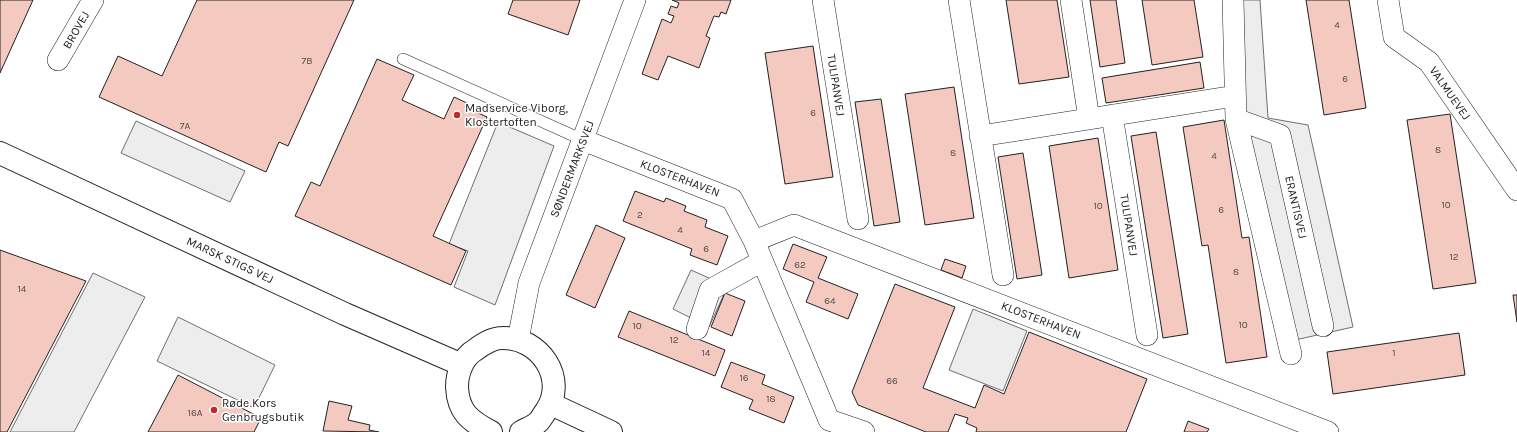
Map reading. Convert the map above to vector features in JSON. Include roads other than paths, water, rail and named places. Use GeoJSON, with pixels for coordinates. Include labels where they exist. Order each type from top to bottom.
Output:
{"type":"FeatureCollection","features":[{"type":"Feature","properties":{"kind":"street","name":"BROVEJ"},"geometry":{"type":"LineString","coordinates":[[58,60],[93,0]]}},
{"type":"Feature","properties":{"kind":"street","name":"SØNDERMARKSVEJ"},"geometry":{"type":"LineString","coordinates":[[518,340],[529,283],[635,0]]}},
{"type":"Feature","properties":{"kind":"street","name":"TULIPANVEJ"},"geometry":{"type":"LineString","coordinates":[[823,0],[858,219]]}},
{"type":"Feature","properties":{"kind":"street"},"geometry":{"type":"LineString","coordinates":[[959,0],[1003,275]]}},
{"type":"Feature","properties":{"kind":"street"},"geometry":{"type":"LineString","coordinates":[[1071,0],[1089,119]]}},
{"type":"Feature","properties":{"kind":"street"},"geometry":{"type":"LineString","coordinates":[[1233,0],[1236,119],[1291,354]]}},
{"type":"Feature","properties":{"kind":"street","name":"VALMUEVEJ"},"geometry":{"type":"LineString","coordinates":[[1388,0],[1394,37],[1429,62],[1517,190]]}},
{"type":"Feature","properties":{"kind":"street"},"geometry":{"type":"LineString","coordinates":[[980,136],[1235,96]]}},
{"type":"Feature","properties":{"kind":"street","name":"TULIPANVEJ"},"geometry":{"type":"LineString","coordinates":[[1112,115],[1147,335]]}},
{"type":"Feature","properties":{"kind":"street","name":"ERANTISVEJ"},"geometry":{"type":"LineString","coordinates":[[1236,119],[1280,135],[1323,326]]}},
{"type":"Feature","properties":{"kind":"street","name":"KLOSTERHAVEN"},"geometry":{"type":"LineString","coordinates":[[583,140],[732,198],[754,241],[829,420],[864,432]]}},
{"type":"Feature","properties":{"kind":"street","name":"MARSK STIGS VEJ"},"geometry":{"type":"LineString","coordinates":[[0,153],[345,314],[462,365]]}},
{"type":"Feature","properties":{"kind":"street","name":"KLOSTERHAVEN"},"geometry":{"type":"LineString","coordinates":[[754,241],[794,225],[1328,432]]}},
{"type":"Feature","properties":{"kind":"street"},"geometry":{"type":"LineString","coordinates":[[697,329],[710,290],[762,261]]}},
{"type":"Feature","properties":{"kind":"street"},"geometry":{"type":"LineString","coordinates":[[478,429],[464,411],[458,396],[457,380],[462,365],[471,352],[485,342],[501,338],[518,340],[533,346],[544,357],[552,372],[554,388],[551,404],[538,423],[520,432]]}},
{"type":"Feature","properties":{"kind":"street"},"geometry":{"type":"LineString","coordinates":[[551,404],[611,432]]}},
{"type":"Feature","properties":{"kind":"lane"},"geometry":{"type":"LineString","coordinates":[[403,59],[583,140]]}},
{"type":"Feature","properties":{"kind":"place","name":"Madservice Viborg, Klostertoften"},"geometry":{"type":"Point","coordinates":[457,115]}},
{"type":"Feature","properties":{"kind":"place","name":"Røde Kors Genbrugsbutik"},"geometry":{"type":"Point","coordinates":[214,410]}}]}
